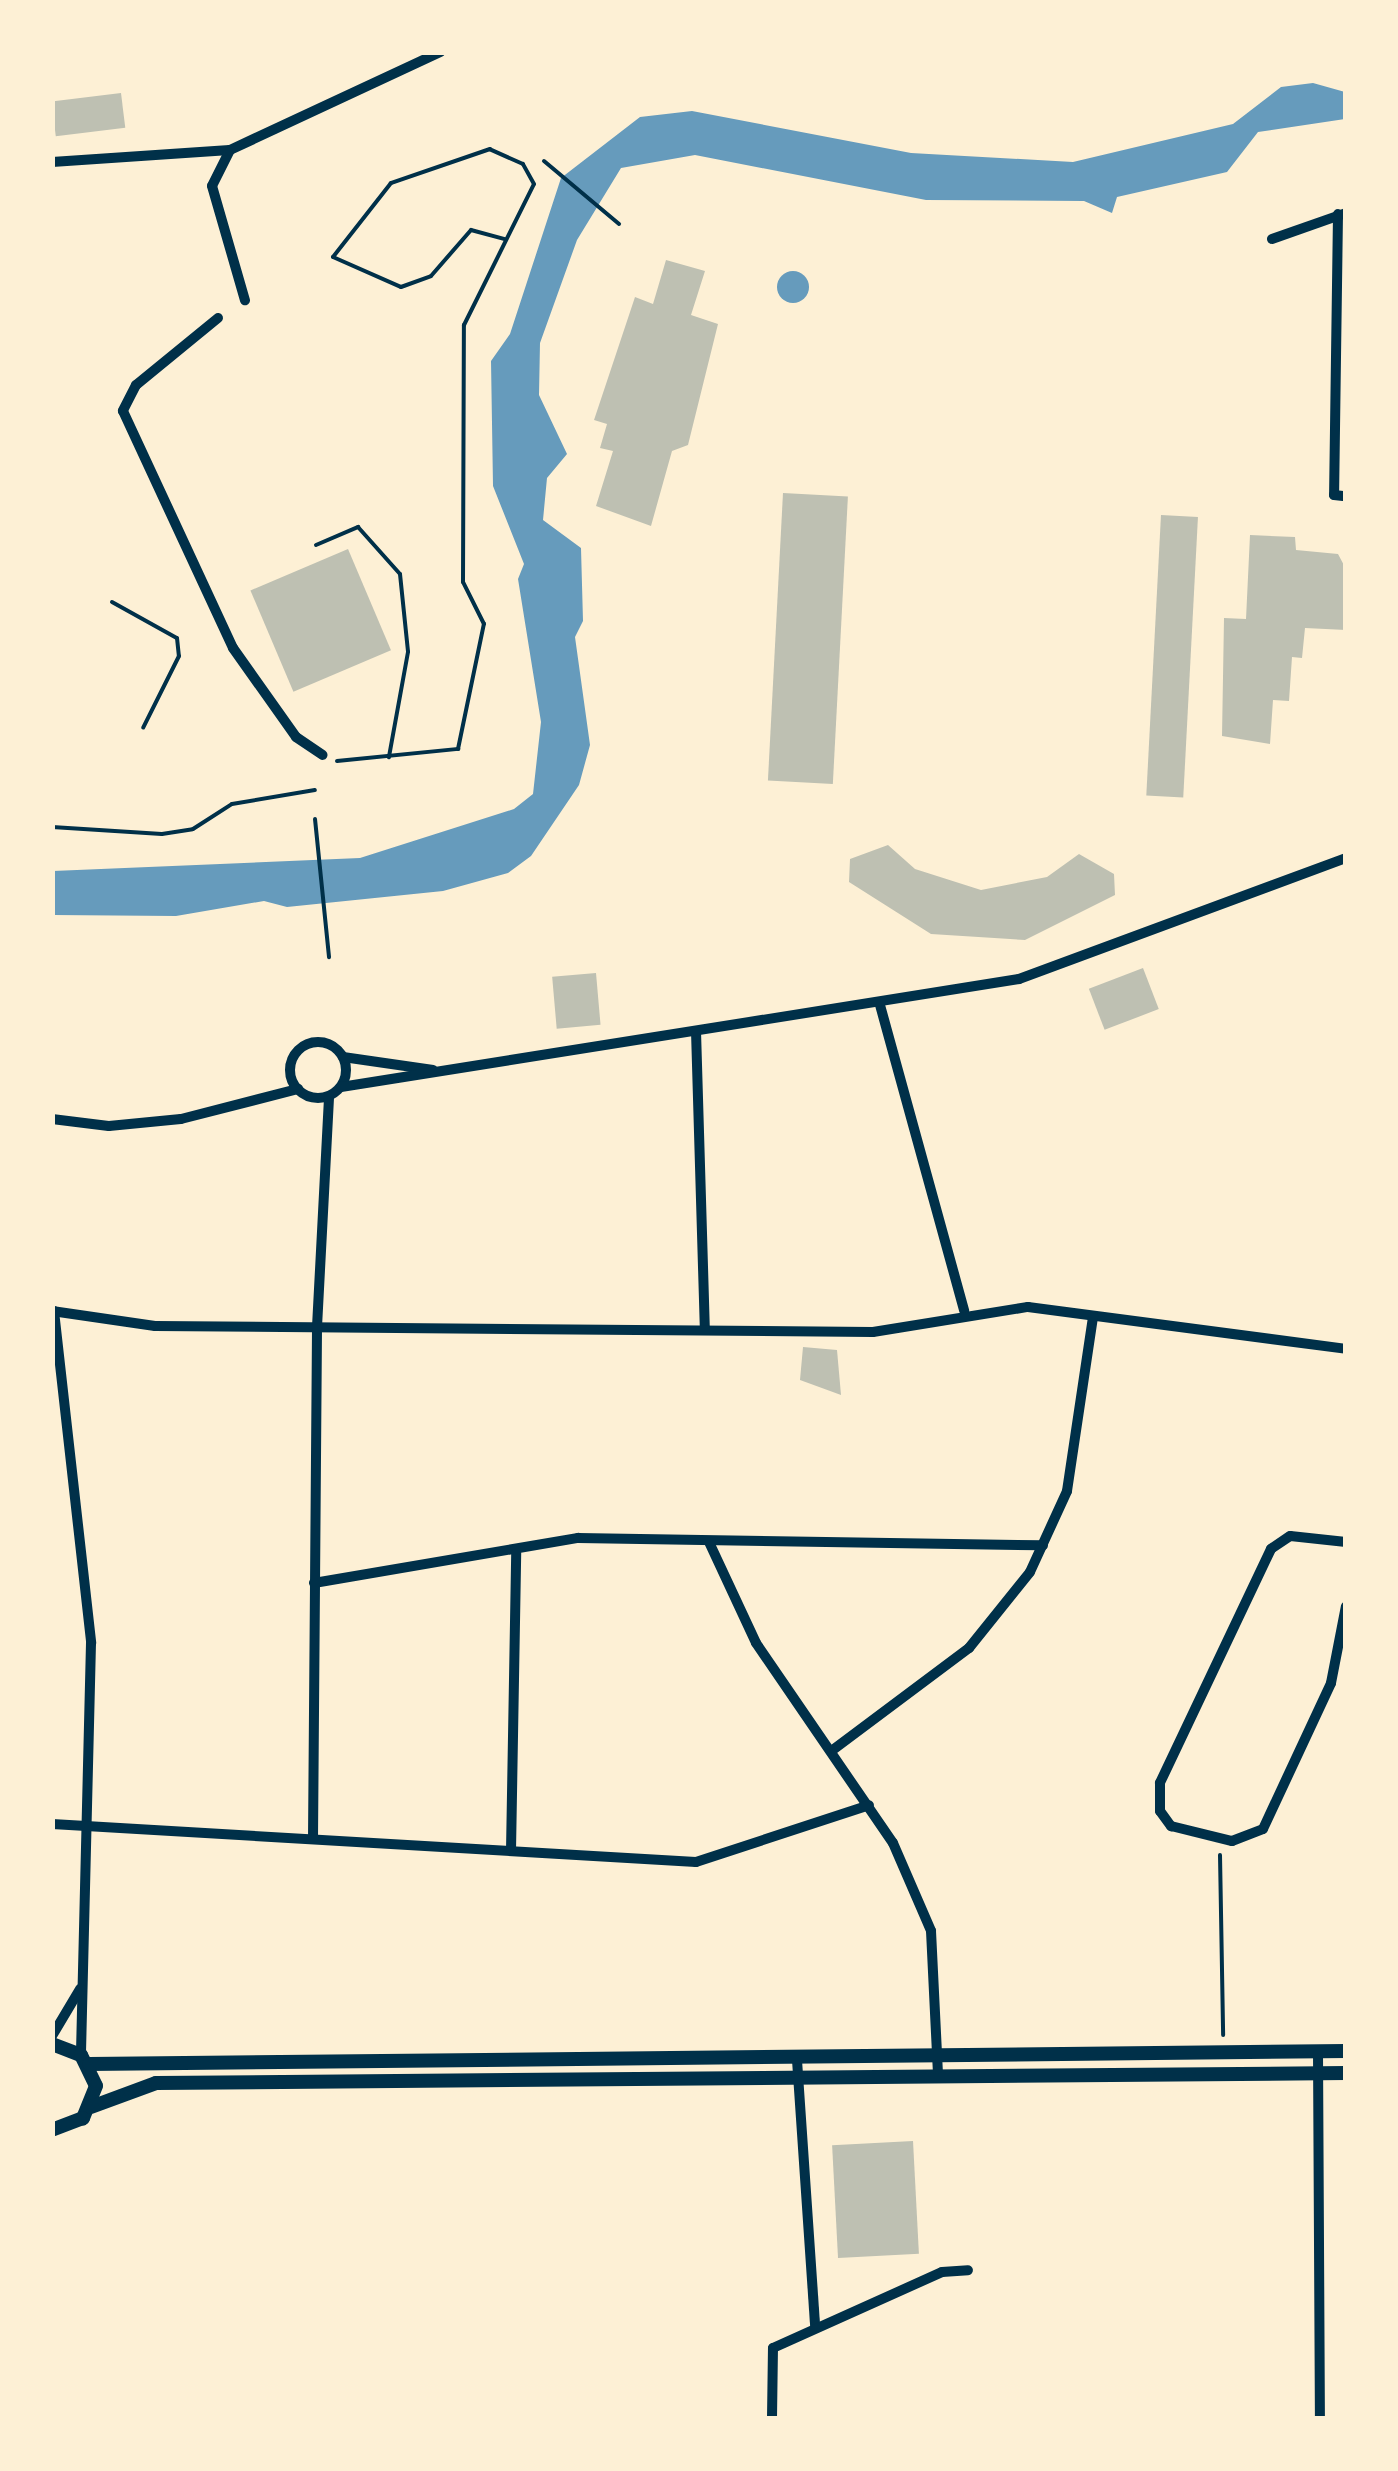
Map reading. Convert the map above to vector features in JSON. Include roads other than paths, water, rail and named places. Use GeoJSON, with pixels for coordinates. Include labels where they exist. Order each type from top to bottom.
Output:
{"type":"FeatureCollection","features":[{"type":"Feature","properties":{"kind":"main road"},"geometry":{"type":"LineString","coordinates":[[52,2040],[85,2060],[797,2060],[938,2067],[1346,2073]]}},
{"type":"Feature","properties":{"kind":"main road"},"geometry":{"type":"LineString","coordinates":[[52,2142],[60,2129],[91,2107],[156,2082],[798,2077],[938,2067],[1346,2052]]}},
{"type":"Feature","properties":{"kind":"main road"},"geometry":{"type":"LineString","coordinates":[[85,2060],[91,2107]]}},
{"type":"Feature","properties":{"kind":"street"},"geometry":{"type":"LineString","coordinates":[[52,162],[230,150],[440,52]]}},
{"type":"Feature","properties":{"kind":"street"},"geometry":{"type":"LineString","coordinates":[[230,150],[212,186],[245,300]]}},
{"type":"Feature","properties":{"kind":"street"},"geometry":{"type":"LineString","coordinates":[[1272,240],[1342,214],[1334,495],[1343,496]]}},
{"type":"Feature","properties":{"kind":"street"},"geometry":{"type":"LineString","coordinates":[[218,318],[136,385],[124,412],[233,648],[296,737],[323,758]]}},
{"type":"Feature","properties":{"kind":"street"},"geometry":{"type":"LineString","coordinates":[[313,1839],[317,1327],[329,1096],[340,1087],[1019,979],[1346,858]]}},
{"type":"Feature","properties":{"kind":"street"},"geometry":{"type":"LineString","coordinates":[[880,1004],[964,1311]]}},
{"type":"Feature","properties":{"kind":"street"},"geometry":{"type":"LineString","coordinates":[[696,1030],[705,1329]]}},
{"type":"Feature","properties":{"kind":"street"},"geometry":{"type":"LineString","coordinates":[[298,1089],[290,1070],[302,1047],[321,1042],[343,1057],[439,1071]]}},
{"type":"Feature","properties":{"kind":"street"},"geometry":{"type":"LineString","coordinates":[[340,1087],[343,1057]]}},
{"type":"Feature","properties":{"kind":"street"},"geometry":{"type":"LineString","coordinates":[[52,1118],[109,1126],[181,1118],[298,1089],[329,1096]]}},
{"type":"Feature","properties":{"kind":"street"},"geometry":{"type":"LineString","coordinates":[[85,2060],[80,1988],[89,1826],[91,1643],[53,1311],[155,1326],[873,1332],[964,1311],[1093,1316],[1346,1349]]}},
{"type":"Feature","properties":{"kind":"street"},"geometry":{"type":"LineString","coordinates":[[834,1750],[969,1648],[1002,1614],[1043,1545],[1068,1491],[1093,1316]]}},
{"type":"Feature","properties":{"kind":"street"},"geometry":{"type":"LineString","coordinates":[[1346,1542],[1290,1536],[1271,1549],[1160,1783],[1164,1820],[1220,1839],[1254,1836],[1271,1819],[1331,1683],[1346,1606]]}},
{"type":"Feature","properties":{"kind":"street"},"geometry":{"type":"LineString","coordinates":[[314,1582],[516,1553],[578,1538],[1043,1545]]}},
{"type":"Feature","properties":{"kind":"street"},"geometry":{"type":"LineString","coordinates":[[709,1542],[756,1643],[834,1750],[868,1806],[930,1931],[938,2067]]}},
{"type":"Feature","properties":{"kind":"street"},"geometry":{"type":"LineString","coordinates":[[511,1851],[516,1553]]}},
{"type":"Feature","properties":{"kind":"street"},"geometry":{"type":"LineString","coordinates":[[52,1824],[696,1862],[868,1806]]}},
{"type":"Feature","properties":{"kind":"street"},"geometry":{"type":"LineString","coordinates":[[52,2040],[80,1988]]}},
{"type":"Feature","properties":{"kind":"street"},"geometry":{"type":"LineString","coordinates":[[1318,2052],[1320,2418]]}},
{"type":"Feature","properties":{"kind":"street"},"geometry":{"type":"LineString","coordinates":[[797,2060],[815,2325]]}},
{"type":"Feature","properties":{"kind":"street"},"geometry":{"type":"LineString","coordinates":[[772,2418],[773,2348],[815,2325],[968,2270]]}},
{"type":"Feature","properties":{"kind":"water"},"geometry":{"type":"Polygon","coordinates":[[[1313,83],[1345,92],[1345,119],[1258,132],[1227,172],[1117,197],[1112,213],[1084,201],[926,200],[695,155],[621,168],[577,240],[540,343],[539,395],[567,454],[547,478],[543,520],[581,548],[583,621],[575,637],[590,745],[579,785],[531,856],[508,873],[443,891],[287,907],[264,901],[176,916],[53,915],[53,871],[360,858],[514,809],[533,794],[541,722],[518,579],[524,564],[493,486],[491,361],[510,334],[561,178],[640,117],[692,111],[911,153],[1073,162],[1233,124],[1281,87],[1313,83]]]}},
{"type":"Feature","properties":{"kind":"water"},"geometry":{"type":"Polygon","coordinates":[[[793,271],[804,276],[809,287],[804,298],[793,303],[782,298],[777,287],[782,276],[793,271]]]}}]}
